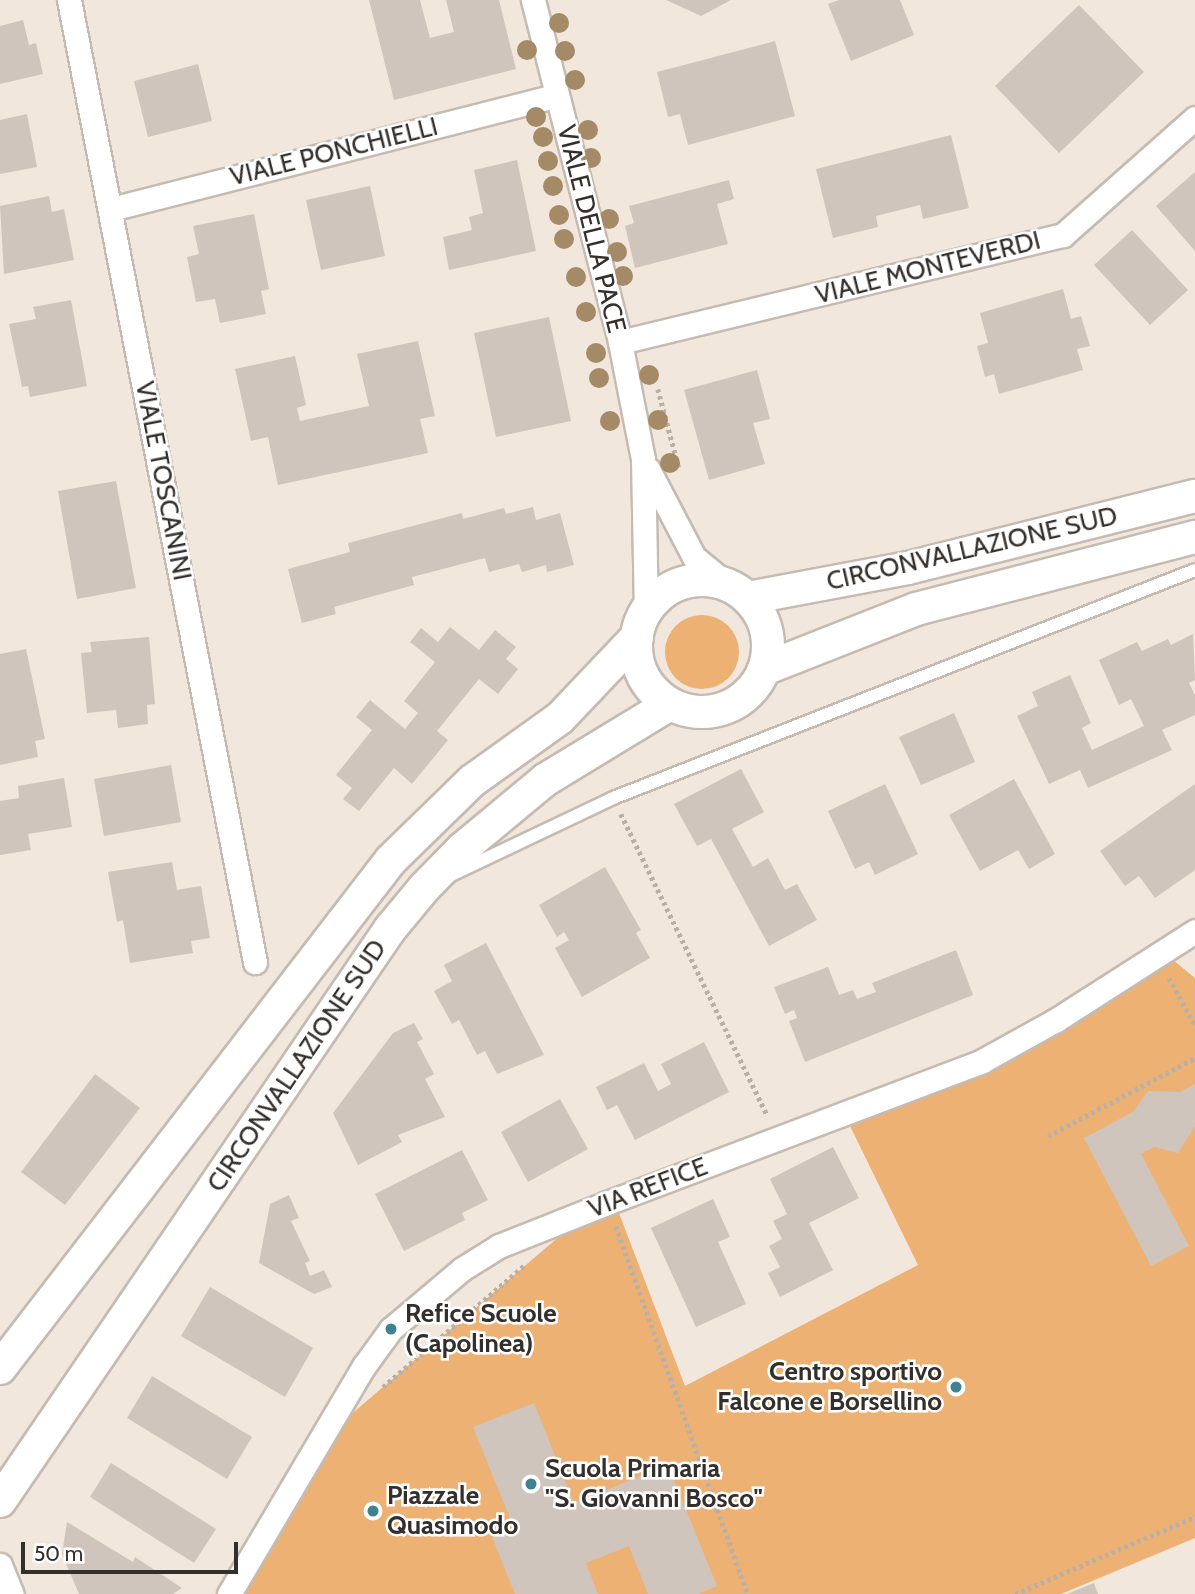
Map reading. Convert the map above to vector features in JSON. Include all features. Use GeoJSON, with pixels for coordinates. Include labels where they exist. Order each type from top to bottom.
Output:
{"type":"FeatureCollection","features":[{"type":"Feature","properties":{"kind":"main road","name":"CIRCONVALLAZIONE SUD"},"geometry":{"type":"LineString","coordinates":[[0,1368],[391,860],[472,781],[560,718],[673,587],[691,581],[738,592],[908,568],[1195,496]]}},
{"type":"Feature","properties":{"kind":"main road","name":"CIRCONVALLAZIONE SUD"},"geometry":{"type":"LineString","coordinates":[[764,669],[916,609],[1195,537]]}},
{"type":"Feature","properties":{"kind":"main road"},"geometry":{"type":"LineString","coordinates":[[641,625],[643,676],[670,704],[692,712],[715,711],[736,703],[753,689],[764,669],[767,631],[738,592]]}},
{"type":"Feature","properties":{"kind":"main road","name":"CIRCONVALLAZIONE SUD"},"geometry":{"type":"LineString","coordinates":[[0,1501],[390,929],[424,888],[462,849],[545,780],[670,704]]}},
{"type":"Feature","properties":{"kind":"street","name":"VIALE TOSCANINI"},"geometry":{"type":"LineString","coordinates":[[69,0],[256,961]]}},
{"type":"Feature","properties":{"kind":"street","name":"VIALE DELLA PACE"},"geometry":{"type":"LineString","coordinates":[[533,0],[620,342],[643,459],[641,625]]}},
{"type":"Feature","properties":{"kind":"street","name":"VIALE PONCHIELLI"},"geometry":{"type":"LineString","coordinates":[[111,209],[557,95]]}},
{"type":"Feature","properties":{"kind":"street","name":"VIALE MONTEVERDI"},"geometry":{"type":"LineString","coordinates":[[620,342],[1063,235],[1195,118]]}},
{"type":"Feature","properties":{"kind":"street","name":"VIALE DELLA PACE"},"geometry":{"type":"LineString","coordinates":[[643,459],[676,529],[694,557],[738,592]]}},
{"type":"Feature","properties":{"kind":"street","name":"VIA REFICE"},"geometry":{"type":"LineString","coordinates":[[229,1594],[364,1366],[399,1322],[462,1269],[499,1246],[982,1061],[1195,931]]}},
{"type":"Feature","properties":{"kind":"street"},"geometry":{"type":"LineString","coordinates":[[0,1564],[12,1594]]}},
{"type":"Feature","properties":{"kind":"lane"},"geometry":{"type":"LineString","coordinates":[[424,888],[613,797],[1195,569]]}},
{"type":"Feature","properties":{"kind":"path"},"geometry":{"type":"LineString","coordinates":[[1157,956],[1195,1025]]}},
{"type":"Feature","properties":{"kind":"path"},"geometry":{"type":"LineString","coordinates":[[1048,1136],[1195,1058]]}},
{"type":"Feature","properties":{"kind":"path"},"geometry":{"type":"LineString","coordinates":[[612,1216],[748,1594]]}},
{"type":"Feature","properties":{"kind":"path"},"geometry":{"type":"LineString","coordinates":[[376,1393],[530,1261]]}},
{"type":"Feature","properties":{"kind":"path"},"geometry":{"type":"LineString","coordinates":[[1015,1594],[1195,1517]]}},
{"type":"Feature","properties":{"kind":"shaded area"},"geometry":{"type":"Polygon","coordinates":[[[702,615],[716,618],[728,626],[736,638],[739,652],[736,666],[728,678],[716,686],[702,689],[688,686],[676,678],[668,666],[665,652],[668,638],[676,626],[688,618],[702,615]]]}},
{"type":"Feature","properties":{"kind":"shaded area"},"geometry":{"type":"Polygon","coordinates":[[[1173,960],[1195,978],[1195,1538],[1061,1594],[221,1594],[289,1493],[355,1411],[561,1235],[619,1213],[685,1386],[918,1265],[849,1124],[981,1072],[1173,960]]]}},
{"type":"Feature","properties":{"kind":"building"},"geometry":{"type":"Polygon","coordinates":[[[369,0],[420,0],[430,38],[454,32],[446,0],[499,0],[516,69],[394,100],[369,0]]]}},
{"type":"Feature","properties":{"kind":"building"},"geometry":{"type":"Polygon","coordinates":[[[666,0],[731,0],[701,16],[666,0]]]}},
{"type":"Feature","properties":{"kind":"building"},"geometry":{"type":"Polygon","coordinates":[[[839,0],[900,0],[914,35],[851,61],[828,4],[839,0]]]}},
{"type":"Feature","properties":{"kind":"building"},"geometry":{"type":"Polygon","coordinates":[[[1079,5],[1144,72],[1059,153],[995,86],[1079,5]]]}},
{"type":"Feature","properties":{"kind":"building"},"geometry":{"type":"Polygon","coordinates":[[[23,20],[29,45],[36,43],[43,74],[0,84],[0,26],[23,20]]]}},
{"type":"Feature","properties":{"kind":"building"},"geometry":{"type":"Polygon","coordinates":[[[775,41],[795,116],[688,145],[680,114],[668,117],[657,72],[775,41]]]}},
{"type":"Feature","properties":{"kind":"building"},"geometry":{"type":"Polygon","coordinates":[[[198,64],[212,121],[148,137],[134,81],[198,64]]]}},
{"type":"Feature","properties":{"kind":"building"},"geometry":{"type":"Polygon","coordinates":[[[27,114],[37,167],[0,174],[0,120],[27,114]]]}},
{"type":"Feature","properties":{"kind":"building"},"geometry":{"type":"Polygon","coordinates":[[[951,135],[969,208],[923,219],[920,205],[876,216],[878,227],[833,238],[816,169],[951,135]]]}},
{"type":"Feature","properties":{"kind":"building"},"geometry":{"type":"Polygon","coordinates":[[[517,160],[536,251],[449,270],[443,237],[472,230],[469,217],[483,213],[474,170],[517,160]]]}},
{"type":"Feature","properties":{"kind":"building"},"geometry":{"type":"Polygon","coordinates":[[[1195,172],[1195,251],[1156,206],[1195,172]]]}},
{"type":"Feature","properties":{"kind":"building"},"geometry":{"type":"Polygon","coordinates":[[[729,180],[734,199],[717,204],[728,244],[635,268],[625,226],[634,223],[629,206],[729,180]]]}},
{"type":"Feature","properties":{"kind":"building"},"geometry":{"type":"Polygon","coordinates":[[[370,186],[385,256],[321,270],[306,200],[370,186]]]}},
{"type":"Feature","properties":{"kind":"building"},"geometry":{"type":"Polygon","coordinates":[[[49,196],[52,212],[64,209],[74,260],[4,274],[0,206],[49,196]]]}},
{"type":"Feature","properties":{"kind":"building"},"geometry":{"type":"Polygon","coordinates":[[[254,214],[269,289],[261,291],[266,314],[220,323],[215,299],[196,302],[187,257],[199,254],[193,226],[254,214]]]}},
{"type":"Feature","properties":{"kind":"building"},"geometry":{"type":"Polygon","coordinates":[[[1132,230],[1188,290],[1150,325],[1094,265],[1132,230]]]}},
{"type":"Feature","properties":{"kind":"building"},"geometry":{"type":"Polygon","coordinates":[[[1063,289],[1071,319],[1081,316],[1090,346],[1077,349],[1083,370],[999,394],[994,374],[985,377],[977,346],[988,343],[980,313],[1063,289]]]}},
{"type":"Feature","properties":{"kind":"building"},"geometry":{"type":"Polygon","coordinates":[[[71,300],[87,386],[30,397],[28,386],[22,387],[9,324],[36,319],[33,307],[71,300]]]}},
{"type":"Feature","properties":{"kind":"building"},"geometry":{"type":"Polygon","coordinates":[[[549,317],[571,421],[496,437],[474,333],[549,317]]]}},
{"type":"Feature","properties":{"kind":"building"},"geometry":{"type":"Polygon","coordinates":[[[418,341],[435,416],[420,419],[428,453],[278,485],[268,437],[251,441],[235,369],[295,356],[306,405],[297,408],[300,421],[369,406],[357,354],[418,341]]]}},
{"type":"Feature","properties":{"kind":"building"},"geometry":{"type":"Polygon","coordinates":[[[757,370],[770,419],[753,423],[765,464],[709,480],[684,390],[757,370]]]}},
{"type":"Feature","properties":{"kind":"building"},"geometry":{"type":"Polygon","coordinates":[[[116,481],[136,588],[77,599],[58,491],[116,481]]]}},
{"type":"Feature","properties":{"kind":"building"},"geometry":{"type":"Polygon","coordinates":[[[533,507],[536,520],[560,513],[574,565],[547,572],[546,565],[522,572],[519,564],[489,572],[485,558],[412,577],[414,585],[334,607],[336,614],[302,623],[288,569],[350,552],[348,543],[462,513],[463,519],[504,508],[506,514],[533,507]]]}},
{"type":"Feature","properties":{"kind":"building"},"geometry":{"type":"Polygon","coordinates":[[[450,627],[479,650],[495,630],[516,647],[506,659],[518,669],[498,694],[479,679],[437,731],[448,740],[412,784],[394,768],[359,811],[343,799],[352,788],[336,775],[372,730],[356,717],[370,700],[405,729],[418,713],[404,701],[435,662],[410,642],[421,628],[438,642],[450,627]]]}},
{"type":"Feature","properties":{"kind":"building"},"geometry":{"type":"Polygon","coordinates":[[[1193,634],[1195,680],[1189,683],[1195,695],[1195,715],[1162,730],[1172,750],[1088,788],[1080,770],[1049,784],[1017,716],[1038,706],[1032,692],[1070,675],[1091,723],[1082,728],[1092,750],[1144,726],[1131,699],[1119,705],[1099,660],[1137,642],[1142,651],[1168,639],[1171,645],[1193,634]]]}},
{"type":"Feature","properties":{"kind":"building"},"geometry":{"type":"Polygon","coordinates":[[[149,637],[155,704],[147,705],[148,724],[118,728],[116,710],[87,713],[81,653],[92,652],[90,642],[149,637]]]}},
{"type":"Feature","properties":{"kind":"building"},"geometry":{"type":"Polygon","coordinates":[[[26,649],[45,739],[35,741],[38,757],[0,765],[0,654],[26,649]]]}},
{"type":"Feature","properties":{"kind":"building"},"geometry":{"type":"Polygon","coordinates":[[[954,713],[975,762],[921,785],[899,737],[954,713]]]}},
{"type":"Feature","properties":{"kind":"building"},"geometry":{"type":"Polygon","coordinates":[[[171,765],[181,822],[104,836],[94,779],[171,765]]]}},
{"type":"Feature","properties":{"kind":"building"},"geometry":{"type":"Polygon","coordinates":[[[741,769],[764,812],[732,829],[753,867],[768,858],[785,890],[797,884],[817,920],[769,946],[711,839],[697,846],[674,804],[741,769]]]}},
{"type":"Feature","properties":{"kind":"building"},"geometry":{"type":"Polygon","coordinates":[[[64,778],[72,827],[28,834],[31,850],[0,855],[0,801],[19,798],[18,786],[64,778]]]}},
{"type":"Feature","properties":{"kind":"building"},"geometry":{"type":"Polygon","coordinates":[[[1014,779],[1055,854],[1029,869],[1018,850],[980,871],[949,815],[1014,779]]]}},
{"type":"Feature","properties":{"kind":"building"},"geometry":{"type":"Polygon","coordinates":[[[885,784],[918,854],[875,875],[869,862],[855,869],[828,811],[885,784]]]}},
{"type":"Feature","properties":{"kind":"building"},"geometry":{"type":"Polygon","coordinates":[[[1195,784],[1195,870],[1155,898],[1139,876],[1125,886],[1100,851],[1195,784]]]}},
{"type":"Feature","properties":{"kind":"building"},"geometry":{"type":"Polygon","coordinates":[[[172,862],[177,890],[201,886],[210,938],[191,941],[193,953],[130,963],[123,920],[117,922],[108,872],[172,862]]]}},
{"type":"Feature","properties":{"kind":"building"},"geometry":{"type":"Polygon","coordinates":[[[605,867],[641,930],[636,933],[650,958],[582,997],[555,948],[569,940],[564,932],[557,937],[539,905],[605,867]]]}},
{"type":"Feature","properties":{"kind":"building"},"geometry":{"type":"Polygon","coordinates":[[[486,943],[544,1055],[497,1074],[485,1051],[477,1055],[459,1020],[452,1024],[434,991],[452,981],[444,965],[486,943]]]}},
{"type":"Feature","properties":{"kind":"building"},"geometry":{"type":"Polygon","coordinates":[[[956,950],[973,995],[805,1062],[789,1021],[797,1018],[794,1010],[785,1014],[774,987],[828,967],[839,995],[853,990],[857,999],[876,992],[872,983],[956,950]]]}},
{"type":"Feature","properties":{"kind":"building"},"geometry":{"type":"Polygon","coordinates":[[[414,1023],[423,1039],[417,1042],[434,1074],[425,1079],[445,1117],[398,1135],[402,1142],[358,1165],[333,1113],[393,1033],[414,1023]]]}},
{"type":"Feature","properties":{"kind":"building"},"geometry":{"type":"Polygon","coordinates":[[[704,1042],[729,1092],[635,1140],[617,1105],[607,1110],[596,1087],[644,1063],[658,1091],[671,1084],[661,1064],[704,1042]]]}},
{"type":"Feature","properties":{"kind":"building"},"geometry":{"type":"Polygon","coordinates":[[[95,1074],[140,1108],[65,1205],[21,1172],[95,1074]]]}},
{"type":"Feature","properties":{"kind":"building"},"geometry":{"type":"Polygon","coordinates":[[[1195,1084],[1195,1126],[1178,1153],[1154,1147],[1141,1154],[1189,1246],[1151,1266],[1084,1138],[1133,1112],[1148,1091],[1180,1092],[1195,1084]]]}},
{"type":"Feature","properties":{"kind":"building"},"geometry":{"type":"Polygon","coordinates":[[[560,1099],[588,1149],[528,1182],[501,1132],[560,1099]]]}},
{"type":"Feature","properties":{"kind":"building"},"geometry":{"type":"Polygon","coordinates":[[[833,1147],[859,1198],[809,1223],[833,1270],[780,1297],[768,1273],[780,1267],[769,1246],[782,1239],[773,1221],[787,1214],[770,1179],[833,1147]]]}},
{"type":"Feature","properties":{"kind":"building"},"geometry":{"type":"Polygon","coordinates":[[[462,1150],[488,1200],[462,1213],[465,1220],[404,1251],[375,1194],[462,1150]]]}},
{"type":"Feature","properties":{"kind":"building"},"geometry":{"type":"Polygon","coordinates":[[[289,1195],[299,1218],[291,1221],[310,1261],[305,1263],[310,1276],[324,1270],[332,1287],[314,1294],[259,1263],[270,1204],[289,1195]]]}},
{"type":"Feature","properties":{"kind":"building"},"geometry":{"type":"Polygon","coordinates":[[[713,1199],[730,1237],[718,1242],[746,1304],[696,1327],[651,1228],[713,1199]]]}},
{"type":"Feature","properties":{"kind":"building"},"geometry":{"type":"Polygon","coordinates":[[[210,1287],[313,1348],[285,1397],[181,1336],[210,1287]]]}},
{"type":"Feature","properties":{"kind":"building"},"geometry":{"type":"Polygon","coordinates":[[[152,1376],[252,1437],[227,1479],[127,1418],[152,1376]]]}},
{"type":"Feature","properties":{"kind":"building","name":"Scuola Primaria \"S. Giovanni Bosco\""},"geometry":{"type":"Polygon","coordinates":[[[534,1403],[574,1503],[668,1465],[717,1586],[698,1594],[648,1594],[629,1546],[586,1563],[598,1594],[515,1594],[492,1537],[514,1528],[473,1427],[534,1403]]]}},
{"type":"Feature","properties":{"kind":"building"},"geometry":{"type":"Polygon","coordinates":[[[111,1463],[216,1529],[194,1563],[90,1497],[111,1463]]]}},
{"type":"Feature","properties":{"kind":"building"},"geometry":{"type":"Polygon","coordinates":[[[67,1522],[133,1562],[135,1557],[182,1588],[173,1594],[79,1594],[62,1554],[67,1522]]]}},
{"type":"Feature","properties":{"kind":"building"},"geometry":{"type":"Polygon","coordinates":[[[1094,1583],[1098,1594],[1067,1594],[1094,1583]]]}},
{"type":"Feature","properties":{"kind":"place","name":"Refice Scuole (Capolinea)"},"geometry":{"type":"Point","coordinates":[391,1329]}},
{"type":"Feature","properties":{"kind":"place","name":"Centro sportivo Falcone e Borsellino"},"geometry":{"type":"Point","coordinates":[956,1387]}},
{"type":"Feature","properties":{"kind":"place","name":"Scuola Primaria \"S. Giovanni Bosco\""},"geometry":{"type":"Point","coordinates":[531,1484]}},
{"type":"Feature","properties":{"kind":"place","name":"Piazzale Quasimodo"},"geometry":{"type":"Point","coordinates":[373,1511]}}]}
